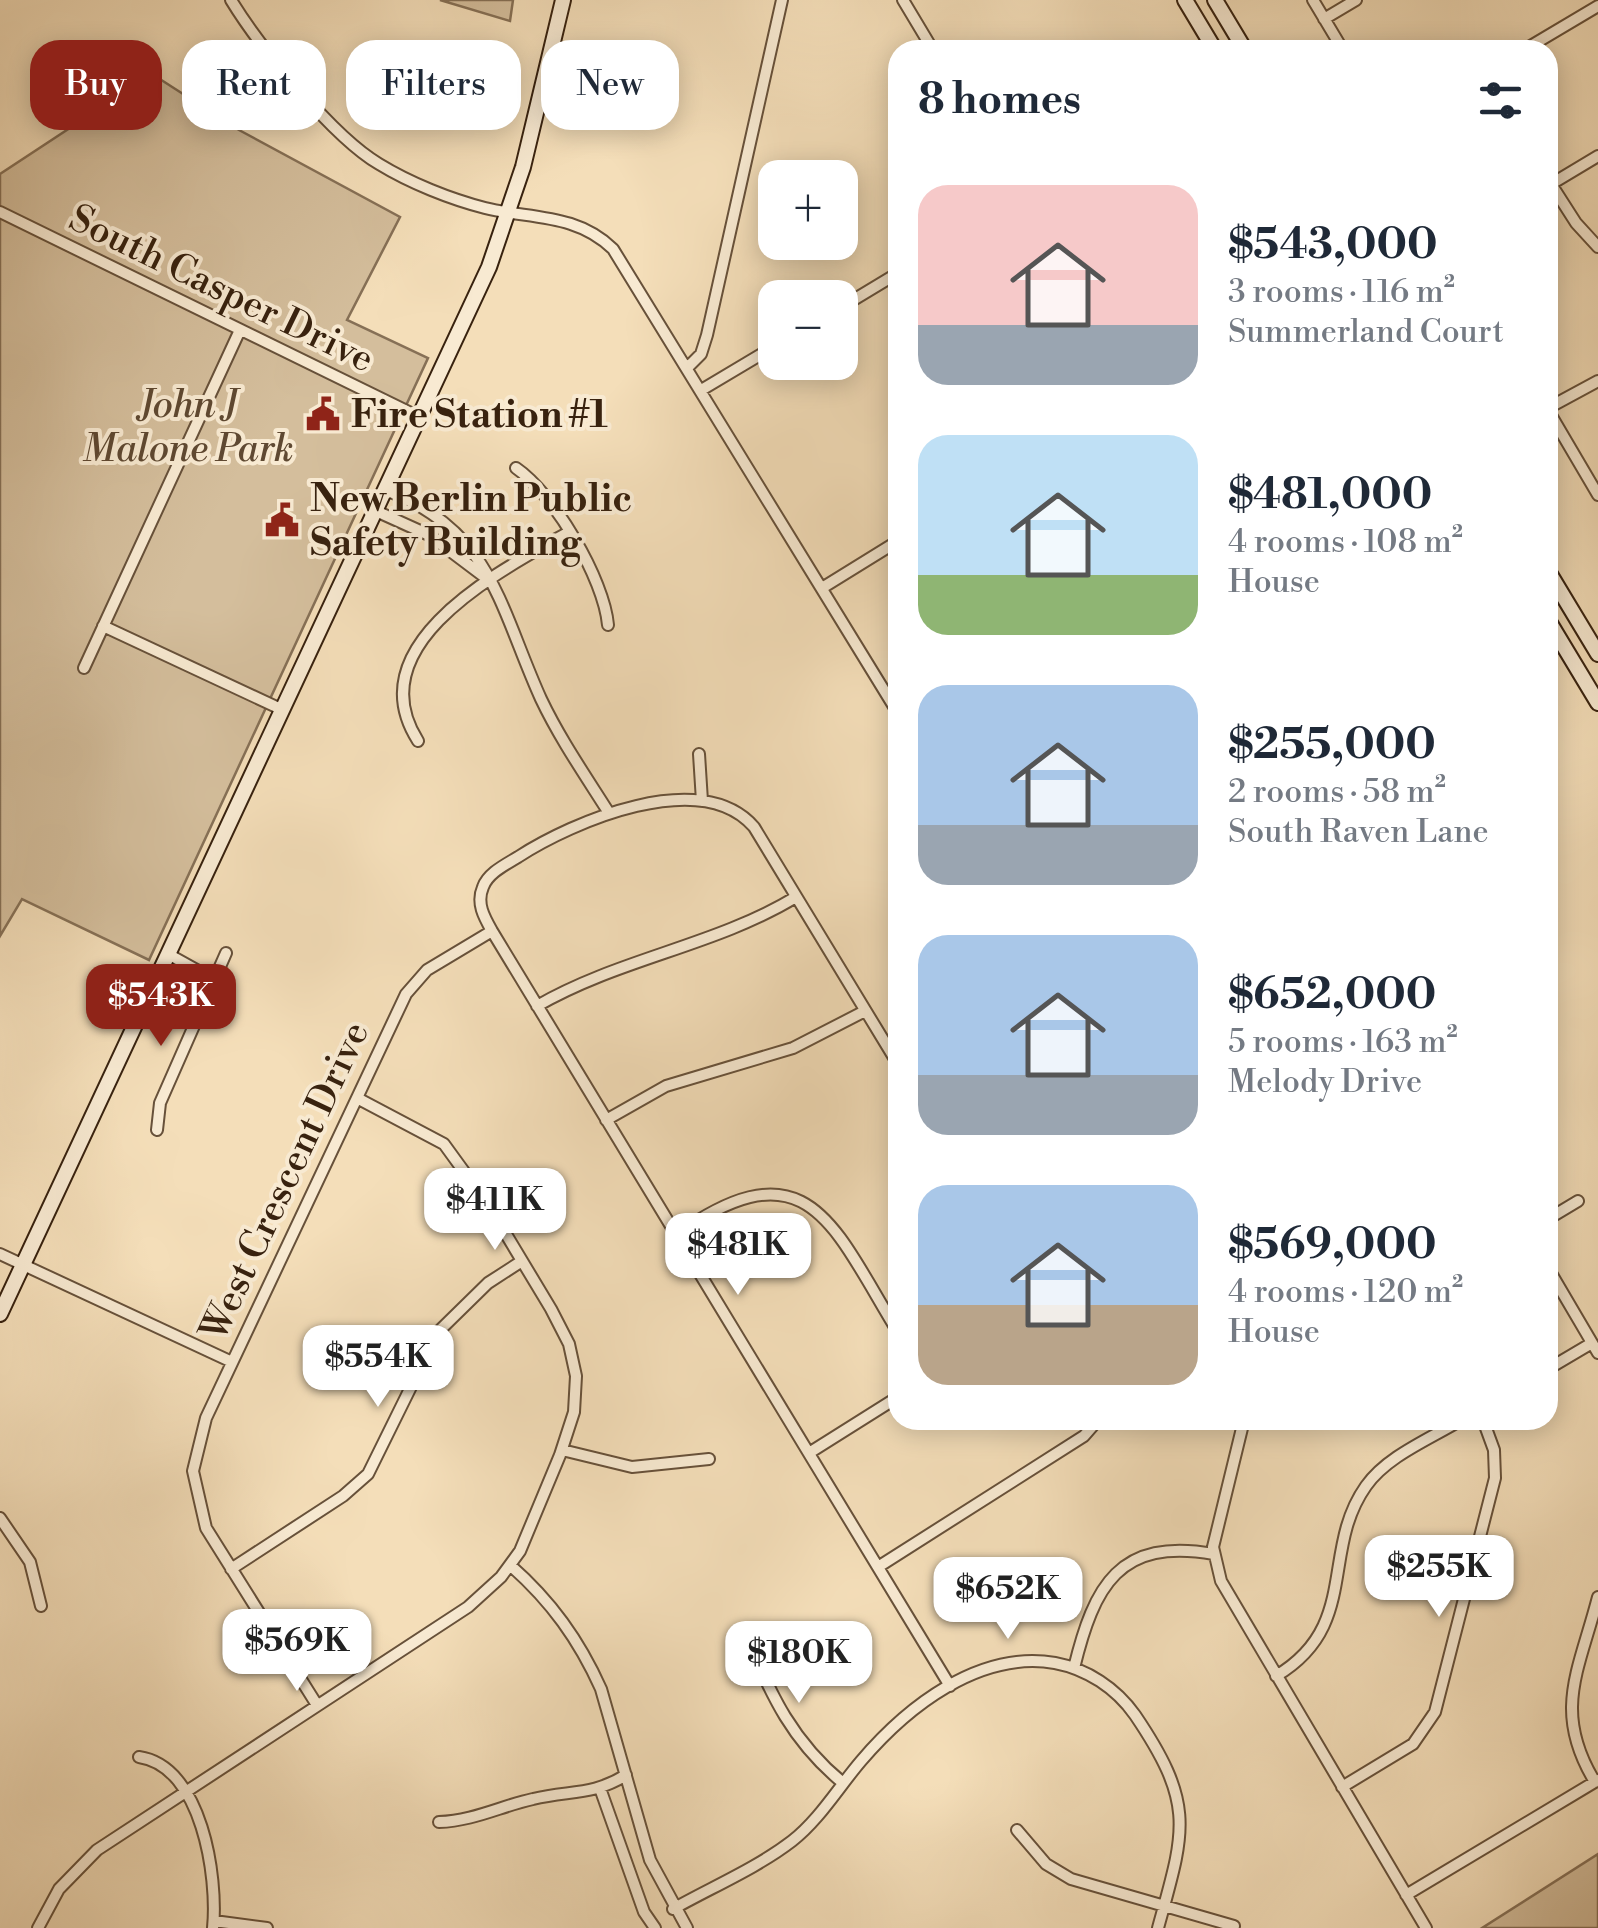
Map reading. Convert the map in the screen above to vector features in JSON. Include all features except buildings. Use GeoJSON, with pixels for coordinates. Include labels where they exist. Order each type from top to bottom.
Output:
{"type":"FeatureCollection","features":[{"type":"Feature","properties":{"kind":"main road"},"geometry":{"type":"LineString","coordinates":[[0,1314],[386,490],[510,210],[563,0]]}},
{"type":"Feature","properties":{"kind":"main road"},"geometry":{"type":"LineString","coordinates":[[1185,0],[1209,40]]}},
{"type":"Feature","properties":{"kind":"main road"},"geometry":{"type":"LineString","coordinates":[[1215,0],[1239,40]]}},
{"type":"Feature","properties":{"kind":"main road"},"geometry":{"type":"LineString","coordinates":[[1558,587],[1598,654]]}},
{"type":"Feature","properties":{"kind":"main road"},"geometry":{"type":"LineString","coordinates":[[1558,637],[1598,703]]}},
{"type":"Feature","properties":{"kind":"street"},"geometry":{"type":"LineString","coordinates":[[231,0],[271,54],[376,163],[468,203],[546,215],[604,240],[632,272],[888,697]]}},
{"type":"Feature","properties":{"kind":"street"},"geometry":{"type":"LineString","coordinates":[[688,366],[701,354],[707,335],[782,0]]}},
{"type":"Feature","properties":{"kind":"street"},"geometry":{"type":"LineString","coordinates":[[903,0],[927,40]]}},
{"type":"Feature","properties":{"kind":"street"},"geometry":{"type":"LineString","coordinates":[[1313,0],[1336,40]]}},
{"type":"Feature","properties":{"kind":"street"},"geometry":{"type":"LineString","coordinates":[[1324,19],[1356,0]]}},
{"type":"Feature","properties":{"kind":"street"},"geometry":{"type":"LineString","coordinates":[[1541,40],[1598,6]]}},
{"type":"Feature","properties":{"kind":"street"},"geometry":{"type":"LineString","coordinates":[[1558,180],[1598,156]]}},
{"type":"Feature","properties":{"kind":"street"},"geometry":{"type":"LineString","coordinates":[[1558,198],[1598,247]]}},
{"type":"Feature","properties":{"kind":"street","name":"South Casper Drive"},"geometry":{"type":"LineString","coordinates":[[0,212],[419,417]]}},
{"type":"Feature","properties":{"kind":"street"},"geometry":{"type":"LineString","coordinates":[[858,297],[888,279]]}},
{"type":"Feature","properties":{"kind":"street"},"geometry":{"type":"LineString","coordinates":[[84,668],[240,330]]}},
{"type":"Feature","properties":{"kind":"street"},"geometry":{"type":"LineString","coordinates":[[703,389],[758,356]]}},
{"type":"Feature","properties":{"kind":"street"},"geometry":{"type":"LineString","coordinates":[[1558,403],[1598,380]]}},
{"type":"Feature","properties":{"kind":"street"},"geometry":{"type":"LineString","coordinates":[[1558,426],[1598,495]]}},
{"type":"Feature","properties":{"kind":"street"},"geometry":{"type":"LineString","coordinates":[[516,468],[542,489],[568,532],[601,593],[608,625]]}},
{"type":"Feature","properties":{"kind":"street"},"geometry":{"type":"LineString","coordinates":[[386,490],[428,509],[464,538],[481,560],[556,728],[609,812]]}},
{"type":"Feature","properties":{"kind":"street"},"geometry":{"type":"LineString","coordinates":[[376,511],[429,535],[486,578]]}},
{"type":"Feature","properties":{"kind":"street"},"geometry":{"type":"LineString","coordinates":[[418,741],[403,702],[413,662],[441,617],[486,578],[568,532]]}},
{"type":"Feature","properties":{"kind":"street"},"geometry":{"type":"LineString","coordinates":[[822,588],[888,547]]}},
{"type":"Feature","properties":{"kind":"street"},"geometry":{"type":"LineString","coordinates":[[104,626],[283,710]]}},
{"type":"Feature","properties":{"kind":"street"},"geometry":{"type":"LineString","coordinates":[[700,754],[702,801]]}},
{"type":"Feature","properties":{"kind":"street"},"geometry":{"type":"LineString","coordinates":[[888,1047],[744,816],[730,807],[702,801],[609,812],[540,843],[490,876],[480,900],[492,931],[950,1686]]}},
{"type":"Feature","properties":{"kind":"street"},"geometry":{"type":"LineString","coordinates":[[537,1006],[610,968],[734,930],[796,897]]}},
{"type":"Feature","properties":{"kind":"street","name":"West Crescent Drive"},"geometry":{"type":"LineString","coordinates":[[231,1570],[206,1528],[196,1496],[196,1452],[232,1362],[417,978],[492,931]]}},
{"type":"Feature","properties":{"kind":"street"},"geometry":{"type":"LineString","coordinates":[[157,1130],[160,1103],[226,953]]}},
{"type":"Feature","properties":{"kind":"street"},"geometry":{"type":"LineString","coordinates":[[168,954],[213,979]]}},
{"type":"Feature","properties":{"kind":"street"},"geometry":{"type":"LineString","coordinates":[[606,1120],[666,1086],[793,1048],[866,1010]]}},
{"type":"Feature","properties":{"kind":"street"},"geometry":{"type":"LineString","coordinates":[[38,1928],[74,1871],[97,1850],[468,1607],[510,1565],[562,1450],[574,1412],[573,1360],[569,1344],[522,1261],[444,1144],[357,1098]]}},
{"type":"Feature","properties":{"kind":"street"},"geometry":{"type":"LineString","coordinates":[[676,1235],[738,1198],[761,1193],[794,1198],[830,1223],[888,1316]]}},
{"type":"Feature","properties":{"kind":"street"},"geometry":{"type":"LineString","coordinates":[[1558,1213],[1578,1200]]}},
{"type":"Feature","properties":{"kind":"street"},"geometry":{"type":"LineString","coordinates":[[0,1254],[232,1362]]}},
{"type":"Feature","properties":{"kind":"street"},"geometry":{"type":"LineString","coordinates":[[317,1706],[231,1570],[344,1496],[368,1474],[438,1332],[488,1283],[522,1261]]}},
{"type":"Feature","properties":{"kind":"street"},"geometry":{"type":"LineString","coordinates":[[1558,1285],[1595,1348],[1558,1365]]}},
{"type":"Feature","properties":{"kind":"street"},"geometry":{"type":"LineString","coordinates":[[808,1453],[888,1403]]}},
{"type":"Feature","properties":{"kind":"street"},"geometry":{"type":"LineString","coordinates":[[878,1567],[1089,1430]]}},
{"type":"Feature","properties":{"kind":"street"},"geometry":{"type":"LineString","coordinates":[[1242,1430],[1214,1554],[1228,1594],[1426,1928]]}},
{"type":"Feature","properties":{"kind":"street"},"geometry":{"type":"LineString","coordinates":[[1276,1676],[1306,1657],[1322,1633],[1354,1512],[1367,1484],[1390,1463],[1444,1430]]}},
{"type":"Feature","properties":{"kind":"street"},"geometry":{"type":"LineString","coordinates":[[1342,1787],[1413,1744],[1435,1712],[1495,1478],[1494,1450],[1487,1430]]}},
{"type":"Feature","properties":{"kind":"street"},"geometry":{"type":"LineString","coordinates":[[562,1450],[632,1467],[710,1459]]}},
{"type":"Feature","properties":{"kind":"street"},"geometry":{"type":"LineString","coordinates":[[0,1518],[30,1562],[41,1606]]}},
{"type":"Feature","properties":{"kind":"street"},"geometry":{"type":"LineString","coordinates":[[1074,1668],[1093,1603],[1116,1572],[1140,1556],[1162,1550],[1214,1554]]}},
{"type":"Feature","properties":{"kind":"street"},"geometry":{"type":"LineString","coordinates":[[510,1565],[557,1613],[590,1663],[650,1860],[673,1909],[687,1928]]}},
{"type":"Feature","properties":{"kind":"street"},"geometry":{"type":"LineString","coordinates":[[1406,1894],[1597,1781],[1574,1744],[1570,1716],[1598,1597]]}},
{"type":"Feature","properties":{"kind":"street"},"geometry":{"type":"LineString","coordinates":[[747,1637],[788,1726],[844,1783]]}},
{"type":"Feature","properties":{"kind":"street"},"geometry":{"type":"LineString","coordinates":[[673,1909],[792,1841],[886,1733],[950,1686],[986,1668],[1040,1661],[1074,1668],[1105,1684],[1131,1709],[1173,1781],[1182,1828],[1158,1928]]}},
{"type":"Feature","properties":{"kind":"street"},"geometry":{"type":"LineString","coordinates":[[139,1757],[163,1765],[183,1792],[206,1837],[214,1869],[214,1925],[268,1928]]}},
{"type":"Feature","properties":{"kind":"street"},"geometry":{"type":"LineString","coordinates":[[440,1822],[485,1815],[535,1798],[601,1791],[626,1775]]}},
{"type":"Feature","properties":{"kind":"street"},"geometry":{"type":"LineString","coordinates":[[601,1791],[649,1926]]}},
{"type":"Feature","properties":{"kind":"street"},"geometry":{"type":"LineString","coordinates":[[1017,1830],[1060,1874],[1234,1926]]}},
{"type":"Feature","properties":{"kind":"green space"},"geometry":{"type":"Polygon","coordinates":[[[440,0],[513,0],[510,21],[440,0]]]}},
{"type":"Feature","properties":{"kind":"green space","name":"John J Malone Park"},"geometry":{"type":"Polygon","coordinates":[[[162,80],[182,93],[182,130],[239,130],[400,217],[347,320],[428,358],[149,960],[22,899],[0,936],[0,174],[67,130],[162,130],[162,80]]]}},
{"type":"Feature","properties":{"kind":"green space"},"geometry":{"type":"Polygon","coordinates":[[[1598,1854],[1598,1928],[1482,1928],[1598,1854]]]}},
{"type":"Feature","properties":{"kind":"place","name":"Fire Station #1"},"geometry":{"type":"Point","coordinates":[323,414]}},
{"type":"Feature","properties":{"kind":"place","name":"New Berlin Public Safety Building"},"geometry":{"type":"Point","coordinates":[282,520]}}]}
